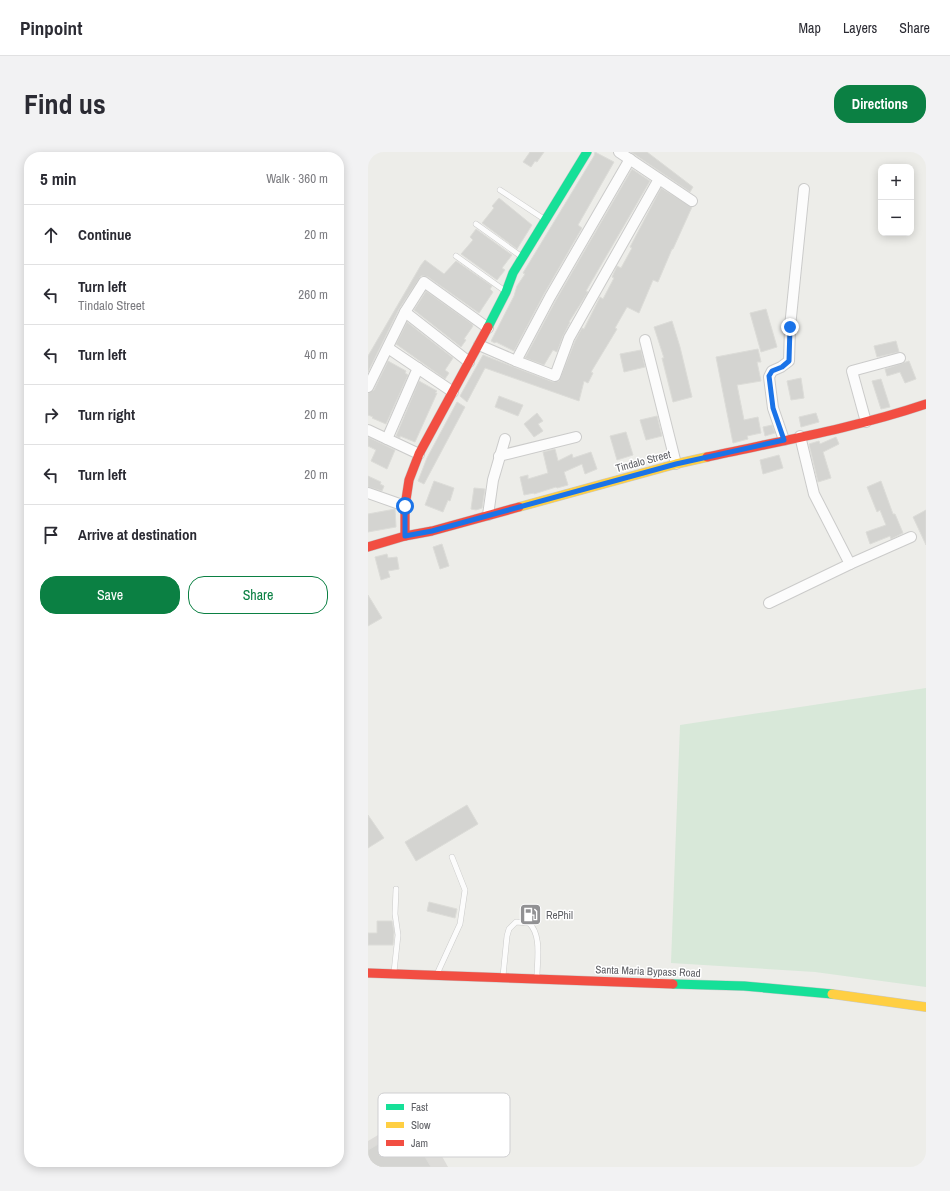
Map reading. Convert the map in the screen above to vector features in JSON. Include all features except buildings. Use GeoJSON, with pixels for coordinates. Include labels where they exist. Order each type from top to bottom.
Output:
{"type":"FeatureCollection","features":[{"type":"Feature","properties":{"kind":"main road"},"geometry":{"type":"LineString","coordinates":[[405,536],[405,506],[409,480],[419,454],[488,328],[522,257],[587,152]]}},
{"type":"Feature","properties":{"kind":"main road","name":"Tindalo Street"},"geometry":{"type":"LineString","coordinates":[[368,547],[405,536],[432,531],[676,464],[894,416],[926,404]]}},
{"type":"Feature","properties":{"kind":"main road","name":"Santa Maria Bypass Road"},"geometry":{"type":"LineString","coordinates":[[368,973],[744,986],[828,993],[926,1007]]}},
{"type":"Feature","properties":{"kind":"street"},"geometry":{"type":"LineString","coordinates":[[619,152],[692,201]]}},
{"type":"Feature","properties":{"kind":"street"},"geometry":{"type":"LineString","coordinates":[[516,361],[550,297],[630,159]]}},
{"type":"Feature","properties":{"kind":"street"},"geometry":{"type":"LineString","coordinates":[[479,345],[555,376],[569,338],[658,179]]}},
{"type":"Feature","properties":{"kind":"street"},"geometry":{"type":"LineString","coordinates":[[784,440],[773,408],[769,376],[772,371],[782,367],[789,361],[790,327],[804,189]]}},
{"type":"Feature","properties":{"kind":"street"},"geometry":{"type":"LineString","coordinates":[[368,387],[405,312],[424,282],[488,328]]}},
{"type":"Feature","properties":{"kind":"street"},"geometry":{"type":"LineString","coordinates":[[405,312],[469,362]]}},
{"type":"Feature","properties":{"kind":"street"},"geometry":{"type":"LineString","coordinates":[[645,340],[676,464]]}},
{"type":"Feature","properties":{"kind":"street"},"geometry":{"type":"LineString","coordinates":[[388,348],[453,392]]}},
{"type":"Feature","properties":{"kind":"street"},"geometry":{"type":"LineString","coordinates":[[866,422],[852,371],[900,358]]}},
{"type":"Feature","properties":{"kind":"street"},"geometry":{"type":"LineString","coordinates":[[387,439],[418,368]]}},
{"type":"Feature","properties":{"kind":"street"},"geometry":{"type":"LineString","coordinates":[[368,430],[419,454]]}},
{"type":"Feature","properties":{"kind":"street"},"geometry":{"type":"LineString","coordinates":[[800,436],[814,494],[850,564]]}},
{"type":"Feature","properties":{"kind":"street"},"geometry":{"type":"LineString","coordinates":[[499,456],[576,437]]}},
{"type":"Feature","properties":{"kind":"street"},"geometry":{"type":"LineString","coordinates":[[488,515],[493,480],[505,439]]}},
{"type":"Feature","properties":{"kind":"street"},"geometry":{"type":"LineString","coordinates":[[368,493],[405,506]]}},
{"type":"Feature","properties":{"kind":"street"},"geometry":{"type":"LineString","coordinates":[[769,603],[850,564],[911,537]]}},
{"type":"Feature","properties":{"kind":"lane"},"geometry":{"type":"LineString","coordinates":[[500,190],[545,220]]}},
{"type":"Feature","properties":{"kind":"lane"},"geometry":{"type":"LineString","coordinates":[[476,224],[522,257]]}},
{"type":"Feature","properties":{"kind":"lane"},"geometry":{"type":"LineString","coordinates":[[456,256],[506,292]]}},
{"type":"Feature","properties":{"kind":"lane"},"geometry":{"type":"LineString","coordinates":[[436,976],[460,924],[465,890],[452,857]]}},
{"type":"Feature","properties":{"kind":"lane"},"geometry":{"type":"LineString","coordinates":[[393,974],[398,935],[395,914],[396,889]]}},
{"type":"Feature","properties":{"kind":"lane"},"geometry":{"type":"LineString","coordinates":[[503,978],[507,936],[509,929],[516,922],[529,923],[534,928],[537,937],[537,980]]}},
{"type":"Feature","properties":{"kind":"shaded area"},"geometry":{"type":"Polygon","coordinates":[[[378,1135],[378,1157],[442,1157],[448,1167],[368,1167],[368,1141],[378,1135]]]}},
{"type":"Feature","properties":{"kind":"green space"},"geometry":{"type":"Polygon","coordinates":[[[926,688],[926,987],[815,972],[671,963],[680,725],[926,688]]]}},
{"type":"Feature","properties":{"kind":"traffic: fast"},"geometry":{"type":"LineString","coordinates":[[488,327],[506,292],[513,273],[587,152]]}},
{"type":"Feature","properties":{"kind":"traffic: fast"},"geometry":{"type":"LineString","coordinates":[[673,984],[744,986],[832,994]]}},
{"type":"Feature","properties":{"kind":"traffic: slow"},"geometry":{"type":"LineString","coordinates":[[519,507],[676,464],[707,457]]}},
{"type":"Feature","properties":{"kind":"traffic: slow"},"geometry":{"type":"LineString","coordinates":[[832,994],[926,1007]]}},
{"type":"Feature","properties":{"kind":"traffic: jam"},"geometry":{"type":"LineString","coordinates":[[405,536],[405,506],[409,480],[419,454],[488,327]]}},
{"type":"Feature","properties":{"kind":"traffic: jam"},"geometry":{"type":"LineString","coordinates":[[707,457],[845,427],[899,413],[926,404]]}},
{"type":"Feature","properties":{"kind":"traffic: jam"},"geometry":{"type":"LineString","coordinates":[[368,547],[519,507]]}},
{"type":"Feature","properties":{"kind":"traffic: jam"},"geometry":{"type":"LineString","coordinates":[[368,973],[673,984]]}},
{"type":"Feature","properties":{"kind":"place","name":"RePhil"},"geometry":{"type":"Point","coordinates":[530,915]}},
{"type":"Feature","properties":{"kind":"route"},"geometry":{"type":"LineString","coordinates":[[405,506],[405,536],[432,531],[676,464],[784,440],[773,408],[769,376],[772,371],[782,367],[789,361],[790,327]]}}]}
